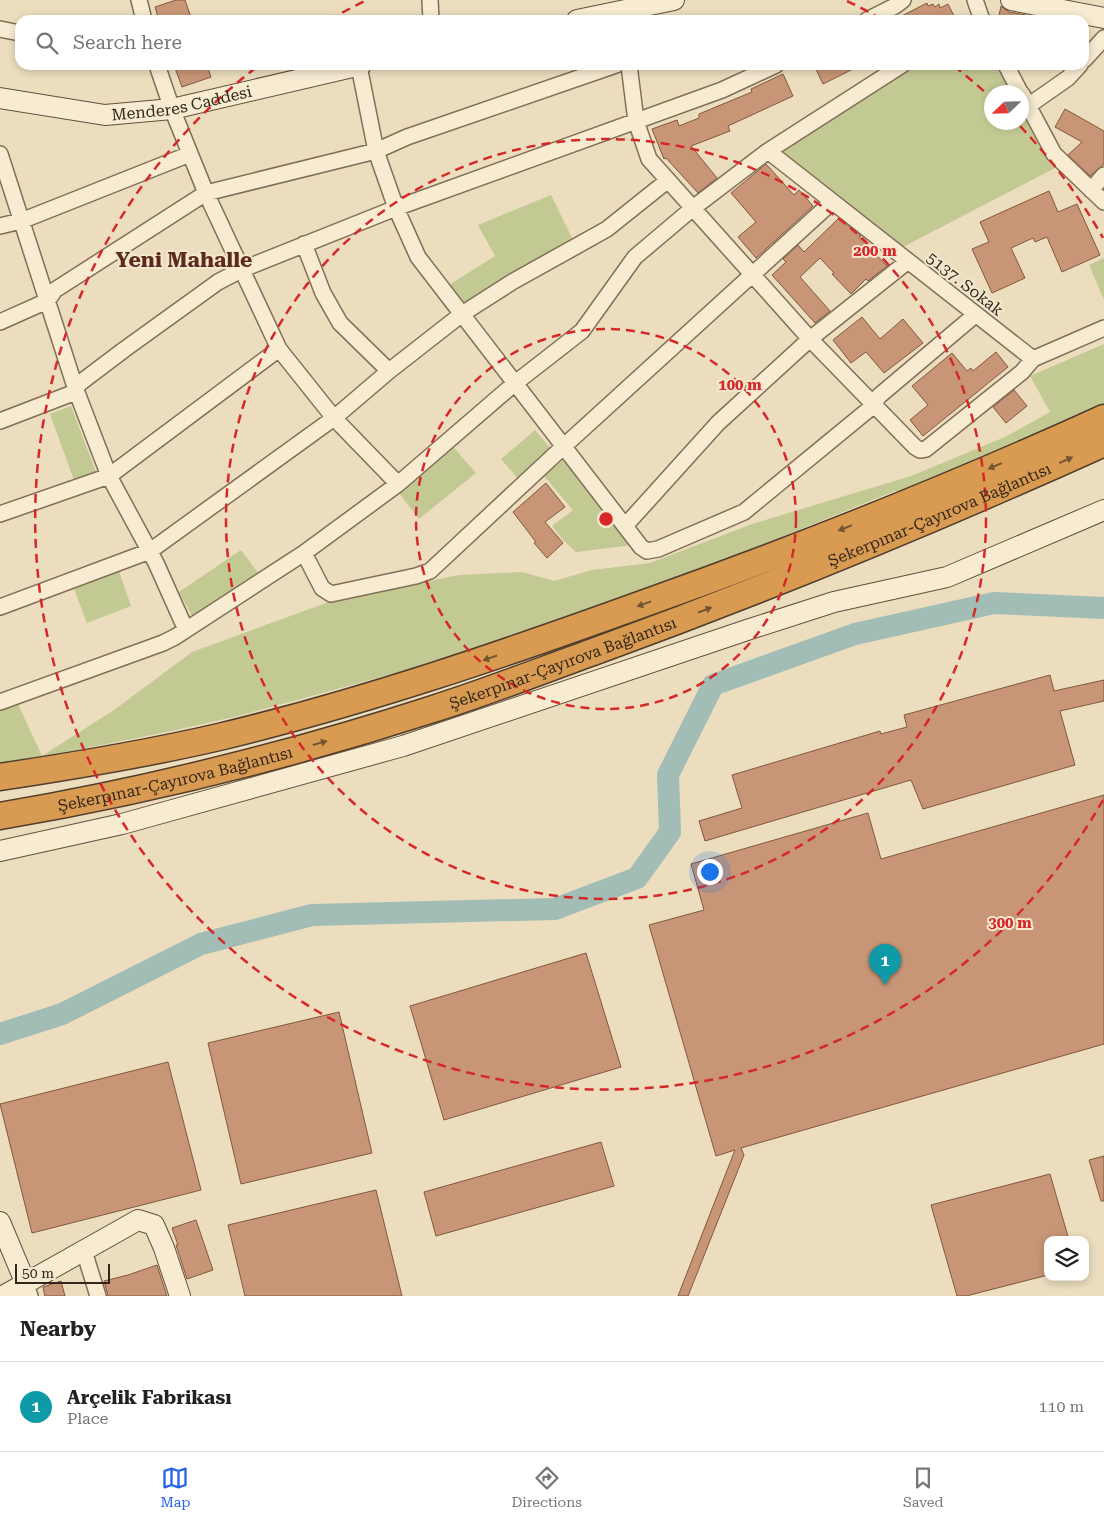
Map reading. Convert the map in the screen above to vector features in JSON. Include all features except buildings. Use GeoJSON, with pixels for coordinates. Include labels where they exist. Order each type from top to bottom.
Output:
{"type":"FeatureCollection","features":[{"type":"Feature","properties":{"kind":"highway","name":"Şekerpınar-Çayırova Bağlantısı"},"geometry":{"type":"LineString","coordinates":[[0,778],[218,737],[286,720],[419,682],[609,617],[731,572],[933,493],[1104,418]]}},
{"type":"Feature","properties":{"kind":"highway","name":"Şekerpınar-Çayırova Bağlantısı"},"geometry":{"type":"LineString","coordinates":[[0,816],[182,779],[289,752],[436,708],[658,628],[898,534],[1104,443]]}},
{"type":"Feature","properties":{"kind":"street"},"geometry":{"type":"LineString","coordinates":[[138,0],[142,15]]}},
{"type":"Feature","properties":{"kind":"street"},"geometry":{"type":"LineString","coordinates":[[430,0],[431,15]]}},
{"type":"Feature","properties":{"kind":"street"},"geometry":{"type":"LineString","coordinates":[[599,15],[674,0]]}},
{"type":"Feature","properties":{"kind":"street"},"geometry":{"type":"LineString","coordinates":[[877,15],[903,0]]}},
{"type":"Feature","properties":{"kind":"street"},"geometry":{"type":"LineString","coordinates":[[975,0],[978,15]]}},
{"type":"Feature","properties":{"kind":"street"},"geometry":{"type":"LineString","coordinates":[[1012,0],[1089,15]]}},
{"type":"Feature","properties":{"kind":"street"},"geometry":{"type":"LineString","coordinates":[[1089,15],[1104,18]]}},
{"type":"Feature","properties":{"kind":"street"},"geometry":{"type":"LineString","coordinates":[[0,29],[15,32]]}},
{"type":"Feature","properties":{"kind":"street"},"geometry":{"type":"LineString","coordinates":[[1089,54],[1104,38]]}},
{"type":"Feature","properties":{"kind":"street"},"geometry":{"type":"LineString","coordinates":[[159,70],[172,109],[206,193],[279,349],[334,418],[398,484]]}},
{"type":"Feature","properties":{"kind":"street","name":"Menderes Caddesi"},"geometry":{"type":"LineString","coordinates":[[0,98],[105,114],[172,109],[339,70]]}},
{"type":"Feature","properties":{"kind":"street"},"geometry":{"type":"LineString","coordinates":[[361,70],[376,151],[396,208],[418,257],[563,447],[641,547],[647,551],[653,551],[744,512],[872,399],[975,315]]}},
{"type":"Feature","properties":{"kind":"street"},"geometry":{"type":"LineString","coordinates":[[0,322],[47,300],[206,193],[376,151],[407,137],[601,70]]}},
{"type":"Feature","properties":{"kind":"street"},"geometry":{"type":"LineString","coordinates":[[630,70],[636,121],[649,158],[667,181],[810,339],[872,399],[915,447],[920,450],[926,449],[1022,372],[1033,359],[1104,328]]}},
{"type":"Feature","properties":{"kind":"street"},"geometry":{"type":"LineString","coordinates":[[0,421],[78,392],[218,282],[243,269],[396,208],[722,90],[765,70]]}},
{"type":"Feature","properties":{"kind":"street"},"geometry":{"type":"LineString","coordinates":[[0,702],[163,643],[304,553],[398,484],[514,384],[582,331],[635,257],[693,208],[768,151],[894,70]]}},
{"type":"Feature","properties":{"kind":"street"},"geometry":{"type":"LineString","coordinates":[[1009,70],[1016,85]]}},
{"type":"Feature","properties":{"kind":"street"},"geometry":{"type":"LineString","coordinates":[[1029,95],[1068,78],[1075,70]]}},
{"type":"Feature","properties":{"kind":"street"},"geometry":{"type":"LineString","coordinates":[[1029,109],[1054,154],[1104,202]]}},
{"type":"Feature","properties":{"kind":"street","name":"5137. Sokak"},"geometry":{"type":"LineString","coordinates":[[768,151],[1033,359]]}},
{"type":"Feature","properties":{"kind":"street"},"geometry":{"type":"LineString","coordinates":[[0,154],[70,370],[109,476],[150,551],[186,630]]}},
{"type":"Feature","properties":{"kind":"street"},"geometry":{"type":"LineString","coordinates":[[0,226],[22,220],[190,154]]}},
{"type":"Feature","properties":{"kind":"street"},"geometry":{"type":"LineString","coordinates":[[1091,190],[1104,175]]}},
{"type":"Feature","properties":{"kind":"street"},"geometry":{"type":"LineString","coordinates":[[0,607],[150,551],[334,418],[389,371],[462,314],[512,282],[607,229],[667,181]]}},
{"type":"Feature","properties":{"kind":"street"},"geometry":{"type":"LineString","coordinates":[[304,553],[322,588],[331,594],[416,576],[430,571],[832,202]]}},
{"type":"Feature","properties":{"kind":"street"},"geometry":{"type":"LineString","coordinates":[[304,244],[323,293],[340,323],[389,371]]}},
{"type":"Feature","properties":{"kind":"street"},"geometry":{"type":"LineString","coordinates":[[625,526],[718,422],[810,339],[908,262]]}},
{"type":"Feature","properties":{"kind":"street"},"geometry":{"type":"LineString","coordinates":[[0,514],[109,476],[279,349]]}},
{"type":"Feature","properties":{"kind":"street"},"geometry":{"type":"LineString","coordinates":[[0,850],[122,824],[404,746],[834,602],[946,577],[1104,510]]}},
{"type":"Feature","properties":{"kind":"street"},"geometry":{"type":"LineString","coordinates":[[3,1296],[28,1290],[84,1251],[138,1220],[154,1225],[180,1296]]}},
{"type":"Feature","properties":{"kind":"street"},"geometry":{"type":"LineString","coordinates":[[0,1222],[28,1290]]}},
{"type":"Feature","properties":{"kind":"street"},"geometry":{"type":"LineString","coordinates":[[84,1251],[98,1296]]}},
{"type":"Feature","properties":{"kind":"green space"},"geometry":{"type":"Polygon","coordinates":[[[906,70],[1003,70],[1011,85],[984,85],[984,130],[1029,130],[1029,117],[1057,167],[899,249],[783,158],[783,149],[906,70]]]}},
{"type":"Feature","properties":{"kind":"green space"},"geometry":{"type":"Polygon","coordinates":[[[551,195],[573,240],[462,305],[449,285],[495,256],[478,225],[551,195]]]}},
{"type":"Feature","properties":{"kind":"green space"},"geometry":{"type":"Polygon","coordinates":[[[1104,258],[1104,300],[1089,265],[1104,258]]]}},
{"type":"Feature","properties":{"kind":"green space"},"geometry":{"type":"Polygon","coordinates":[[[1104,344],[1104,404],[973,465],[970,462],[903,491],[895,491],[662,585],[421,666],[238,716],[0,765],[0,710],[18,704],[42,756],[114,710],[192,652],[329,602],[459,575],[522,572],[554,581],[592,570],[650,563],[752,524],[911,476],[1005,437],[1050,412],[1030,376],[1104,344]]]}},
{"type":"Feature","properties":{"kind":"green space"},"geometry":{"type":"Polygon","coordinates":[[[71,406],[96,472],[74,480],[50,414],[71,406]]]}},
{"type":"Feature","properties":{"kind":"green space"},"geometry":{"type":"Polygon","coordinates":[[[535,430],[553,451],[520,481],[501,459],[535,430]]]}},
{"type":"Feature","properties":{"kind":"green space"},"geometry":{"type":"Polygon","coordinates":[[[449,442],[476,473],[419,519],[396,489],[449,442]]]}},
{"type":"Feature","properties":{"kind":"green space"},"geometry":{"type":"Polygon","coordinates":[[[564,459],[633,545],[576,552],[564,541],[552,526],[573,510],[544,476],[564,459]]]}},
{"type":"Feature","properties":{"kind":"green space"},"geometry":{"type":"Polygon","coordinates":[[[241,550],[259,574],[192,616],[179,592],[241,550]]]}},
{"type":"Feature","properties":{"kind":"green space"},"geometry":{"type":"Polygon","coordinates":[[[119,571],[131,606],[87,623],[74,589],[119,571]]]}},
{"type":"Feature","properties":{"kind":"waterway"},"geometry":{"type":"LineString","coordinates":[[0,1034],[62,1014],[201,944],[312,915],[555,909],[637,878],[670,832],[668,775],[713,685],[855,634],[994,603],[1104,608]]}},
{"type":"Feature","properties":{"kind":"place","name":"Arçelik Fabrikası"},"geometry":{"type":"Point","coordinates":[885,985]}},
{"type":"Feature","properties":{"kind":"district","name":"Yeni Mahalle"},"geometry":{"type":"Point","coordinates":[184,260]}}]}
